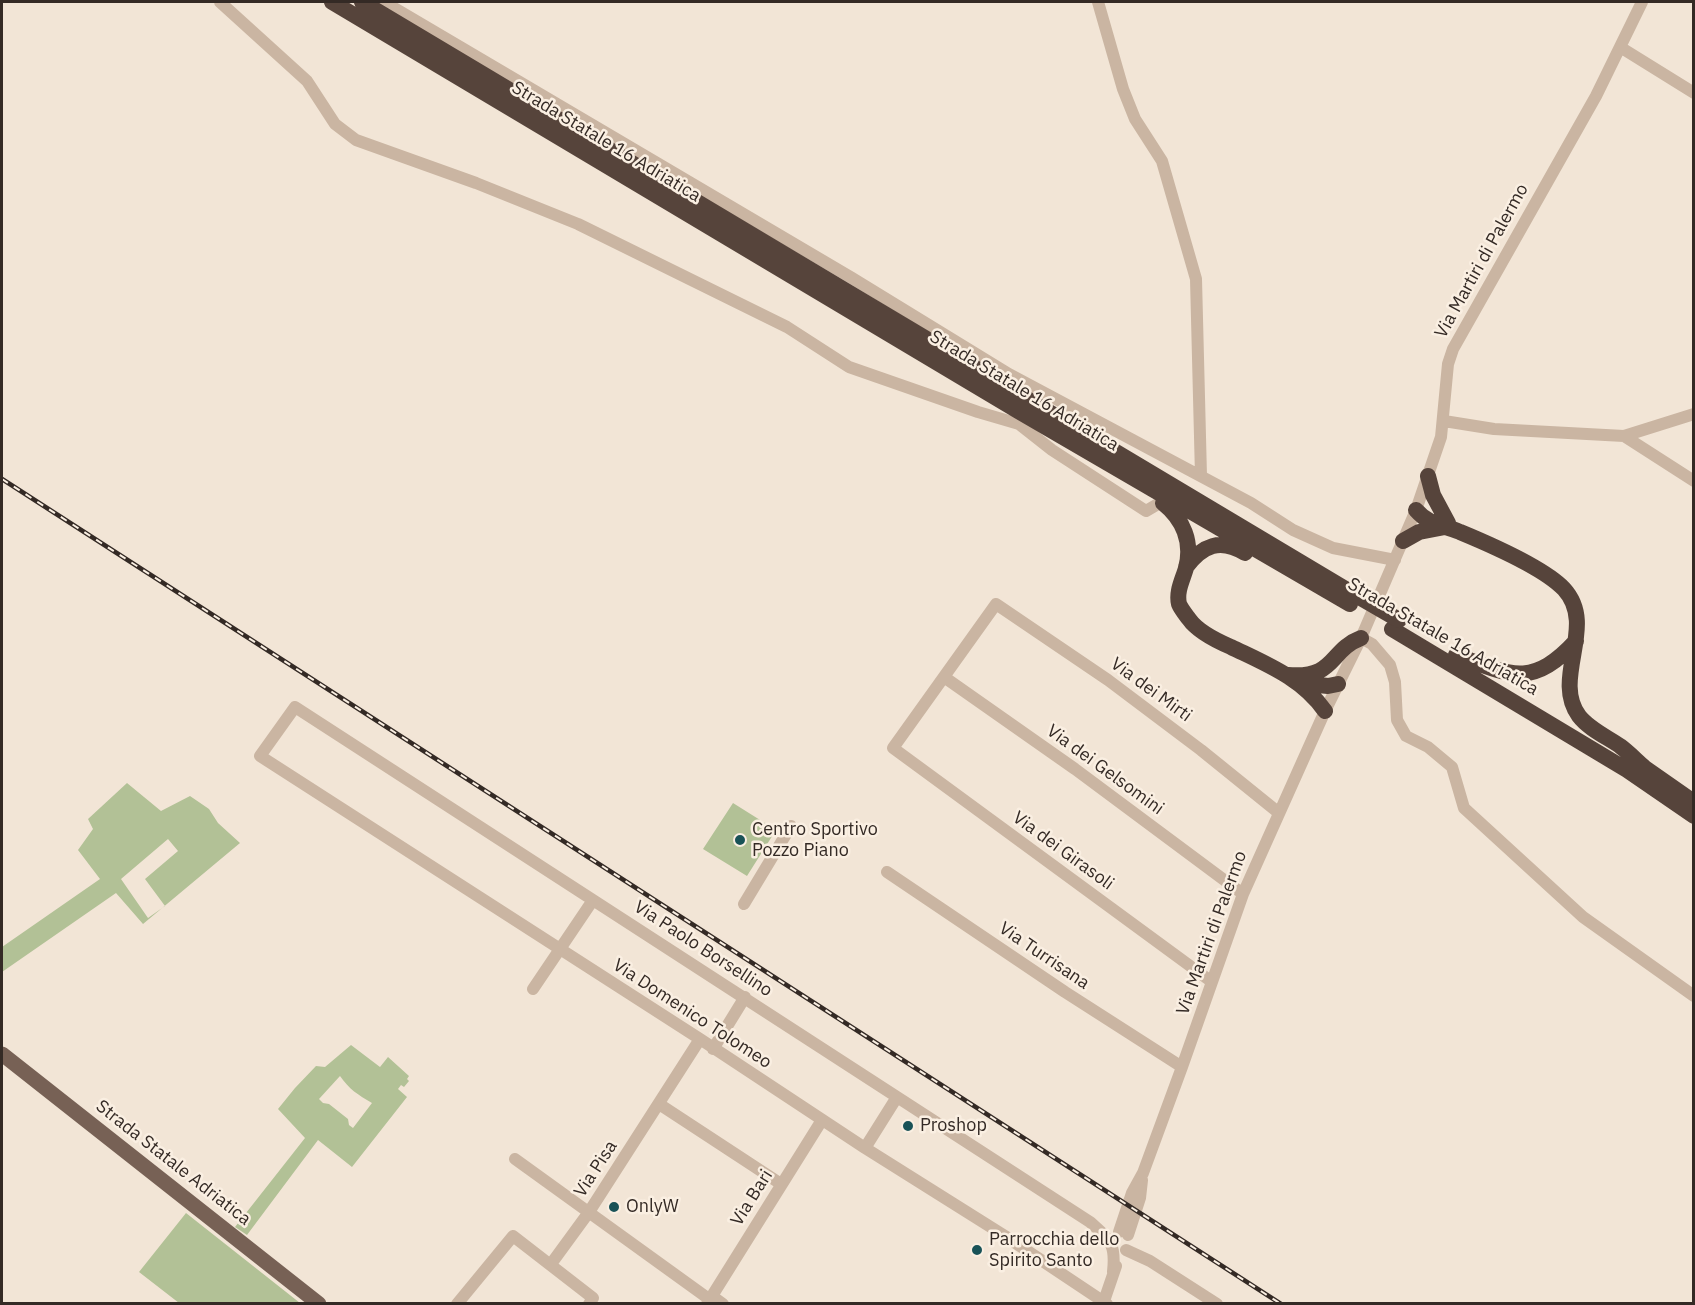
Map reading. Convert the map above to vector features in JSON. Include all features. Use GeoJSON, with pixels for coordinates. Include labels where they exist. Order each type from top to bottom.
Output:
{"type":"FeatureCollection","features":[{"type":"Feature","properties":{"kind":"highway","name":"Strada Statale 16 Adriatica"},"geometry":{"type":"LineString","coordinates":[[332,2],[1328,593],[1352,599]]}},
{"type":"Feature","properties":{"kind":"highway","name":"Strada Statale 16 Adriatica"},"geometry":{"type":"LineString","coordinates":[[362,2],[1396,625],[1628,770],[1694,816]]}},
{"type":"Feature","properties":{"kind":"highway"},"geometry":{"type":"LineString","coordinates":[[1428,476],[1433,495],[1451,527]]}},
{"type":"Feature","properties":{"kind":"highway"},"geometry":{"type":"LineString","coordinates":[[1132,477],[1180,519],[1187,534],[1189,548],[1180,584],[1179,603],[1191,622],[1214,639],[1294,679],[1328,686],[1338,684]]}},
{"type":"Feature","properties":{"kind":"highway"},"geometry":{"type":"LineString","coordinates":[[1416,510],[1434,513],[1451,527],[1547,574],[1565,591],[1575,608],[1578,628],[1570,680],[1572,699],[1579,716],[1593,729],[1622,747],[1644,767]]}},
{"type":"Feature","properties":{"kind":"highway"},"geometry":{"type":"LineString","coordinates":[[1403,540],[1419,532],[1451,527]]}},
{"type":"Feature","properties":{"kind":"highway"},"geometry":{"type":"LineString","coordinates":[[1186,567],[1196,554],[1206,548],[1228,545],[1307,588],[1328,593]]}},
{"type":"Feature","properties":{"kind":"highway","name":"Strada Statale 16 Adriatica"},"geometry":{"type":"LineString","coordinates":[[1396,625],[1456,655],[1644,767],[1694,802]]}},
{"type":"Feature","properties":{"kind":"highway"},"geometry":{"type":"LineString","coordinates":[[1316,674],[1332,663],[1352,642],[1361,638]]}},
{"type":"Feature","properties":{"kind":"highway"},"geometry":{"type":"LineString","coordinates":[[1456,655],[1505,674],[1524,674],[1546,668],[1561,658],[1576,641]]}},
{"type":"Feature","properties":{"kind":"highway"},"geometry":{"type":"LineString","coordinates":[[1294,679],[1316,674],[1338,684]]}},
{"type":"Feature","properties":{"kind":"highway"},"geometry":{"type":"LineString","coordinates":[[1294,679],[1325,711]]}},
{"type":"Feature","properties":{"kind":"main road","name":"Strada Statale Adriatica"},"geometry":{"type":"LineString","coordinates":[[2,1054],[319,1304]]}},
{"type":"Feature","properties":{"kind":"street"},"geometry":{"type":"LineString","coordinates":[[220,2],[308,81],[335,124],[356,140],[476,183],[578,224],[787,327],[849,367],[1019,424],[1052,450],[1146,511],[1158,504]]}},
{"type":"Feature","properties":{"kind":"street"},"geometry":{"type":"LineString","coordinates":[[384,2],[823,260],[1009,374],[1251,503],[1293,530],[1333,548],[1395,560]]}},
{"type":"Feature","properties":{"kind":"street"},"geometry":{"type":"LineString","coordinates":[[1098,2],[1123,89],[1135,119],[1162,160],[1196,279],[1203,477]]}},
{"type":"Feature","properties":{"kind":"street","name":"Via Martiri di Palermo"},"geometry":{"type":"LineString","coordinates":[[1104,1303],[1121,1242],[1140,1198],[1143,1173],[1243,894],[1325,711],[1361,638],[1416,510],[1438,448],[1444,420],[1448,364],[1459,336],[1596,96],[1641,2]]}},
{"type":"Feature","properties":{"kind":"street"},"geometry":{"type":"LineString","coordinates":[[1620,47],[1694,93]]}},
{"type":"Feature","properties":{"kind":"street"},"geometry":{"type":"LineString","coordinates":[[1444,420],[1494,429],[1624,436],[1694,414]]}},
{"type":"Feature","properties":{"kind":"street"},"geometry":{"type":"LineString","coordinates":[[1624,436],[1694,482]]}},
{"type":"Feature","properties":{"kind":"street"},"geometry":{"type":"LineString","coordinates":[[1188,488],[1203,477]]}},
{"type":"Feature","properties":{"kind":"street","name":"Via dei Mirti"},"geometry":{"type":"LineString","coordinates":[[944,677],[996,604],[1117,687],[1201,750],[1279,813]]}},
{"type":"Feature","properties":{"kind":"street"},"geometry":{"type":"LineString","coordinates":[[1361,638],[1372,644],[1390,665],[1395,682],[1397,720],[1406,736],[1428,747],[1452,767],[1464,808],[1583,917],[1694,996]]}},
{"type":"Feature","properties":{"kind":"street","name":"Via dei Girasoli"},"geometry":{"type":"LineString","coordinates":[[944,677],[893,748],[1212,982]]}},
{"type":"Feature","properties":{"kind":"street","name":"Via dei Gelsomini"},"geometry":{"type":"LineString","coordinates":[[944,677],[1075,769],[1243,894]]}},
{"type":"Feature","properties":{"kind":"street","name":"Via Paolo Borsellino"},"geometry":{"type":"LineString","coordinates":[[260,756],[295,707],[1217,1304]]}},
{"type":"Feature","properties":{"kind":"street","name":"Via Domenico Tolomeo"},"geometry":{"type":"LineString","coordinates":[[260,756],[865,1148],[1005,1236],[1104,1303]]}},
{"type":"Feature","properties":{"kind":"street"},"geometry":{"type":"LineString","coordinates":[[744,904],[791,826]]}},
{"type":"Feature","properties":{"kind":"street","name":"Via Turrisana"},"geometry":{"type":"LineString","coordinates":[[887,872],[1065,992],[1182,1067]]}},
{"type":"Feature","properties":{"kind":"street"},"geometry":{"type":"LineString","coordinates":[[533,989],[593,900]]}},
{"type":"Feature","properties":{"kind":"street"},"geometry":{"type":"LineString","coordinates":[[713,1049],[745,997]]}},
{"type":"Feature","properties":{"kind":"street","name":"Via Pisa"},"geometry":{"type":"LineString","coordinates":[[552,1264],[590,1212],[700,1039]]}},
{"type":"Feature","properties":{"kind":"street"},"geometry":{"type":"LineString","coordinates":[[865,1148],[897,1097]]}},
{"type":"Feature","properties":{"kind":"street"},"geometry":{"type":"LineString","coordinates":[[659,1104],[781,1184]]}},
{"type":"Feature","properties":{"kind":"street","name":"Via Bari"},"geometry":{"type":"LineString","coordinates":[[710,1300],[822,1120]]}},
{"type":"Feature","properties":{"kind":"street"},"geometry":{"type":"LineString","coordinates":[[515,1159],[710,1300],[723,1304]]}},
{"type":"Feature","properties":{"kind":"street"},"geometry":{"type":"LineString","coordinates":[[457,1304],[513,1236],[594,1298],[589,1304]]}},
{"type":"Feature","properties":{"kind":"green space"},"geometry":{"type":"Polygon","coordinates":[[[127,783],[161,811],[190,796],[209,809],[218,823],[240,843],[165,906],[145,879],[178,851],[168,839],[121,879],[148,918],[162,908],[143,924],[116,893],[2,972],[2,947],[100,879],[78,850],[93,829],[88,819],[127,783]]]}},
{"type":"Feature","properties":{"kind":"green space","name":"Centro Sportivo Pozzo Piano"},"geometry":{"type":"Polygon","coordinates":[[[733,803],[776,830],[747,876],[703,849],[733,803]]]}},
{"type":"Feature","properties":{"kind":"green space"},"geometry":{"type":"Polygon","coordinates":[[[351,1045],[380,1067],[388,1057],[409,1076],[407,1079],[409,1081],[404,1087],[401,1085],[398,1089],[407,1097],[352,1167],[318,1140],[247,1235],[235,1227],[305,1138],[278,1109],[316,1066],[325,1067],[351,1045]],[[340,1076],[319,1099],[348,1119],[349,1125],[353,1128],[372,1103],[343,1081],[340,1076]]]}},
{"type":"Feature","properties":{"kind":"green space"},"geometry":{"type":"Polygon","coordinates":[[[186,1213],[300,1303],[179,1303],[139,1272],[186,1213]]]}},
{"type":"Feature","properties":{"kind":"railway"},"geometry":{"type":"LineString","coordinates":[[2,479],[1281,1304]]}},
{"type":"Feature","properties":{"kind":"place","name":"Centro Sportivo Pozzo Piano"},"geometry":{"type":"Point","coordinates":[740,840]}},
{"type":"Feature","properties":{"kind":"place","name":"Proshop"},"geometry":{"type":"Point","coordinates":[908,1126]}},
{"type":"Feature","properties":{"kind":"place","name":"OnlyW"},"geometry":{"type":"Point","coordinates":[614,1207]}},
{"type":"Feature","properties":{"kind":"place","name":"Parrocchia dello Spirito Santo"},"geometry":{"type":"Point","coordinates":[977,1250]}}]}
